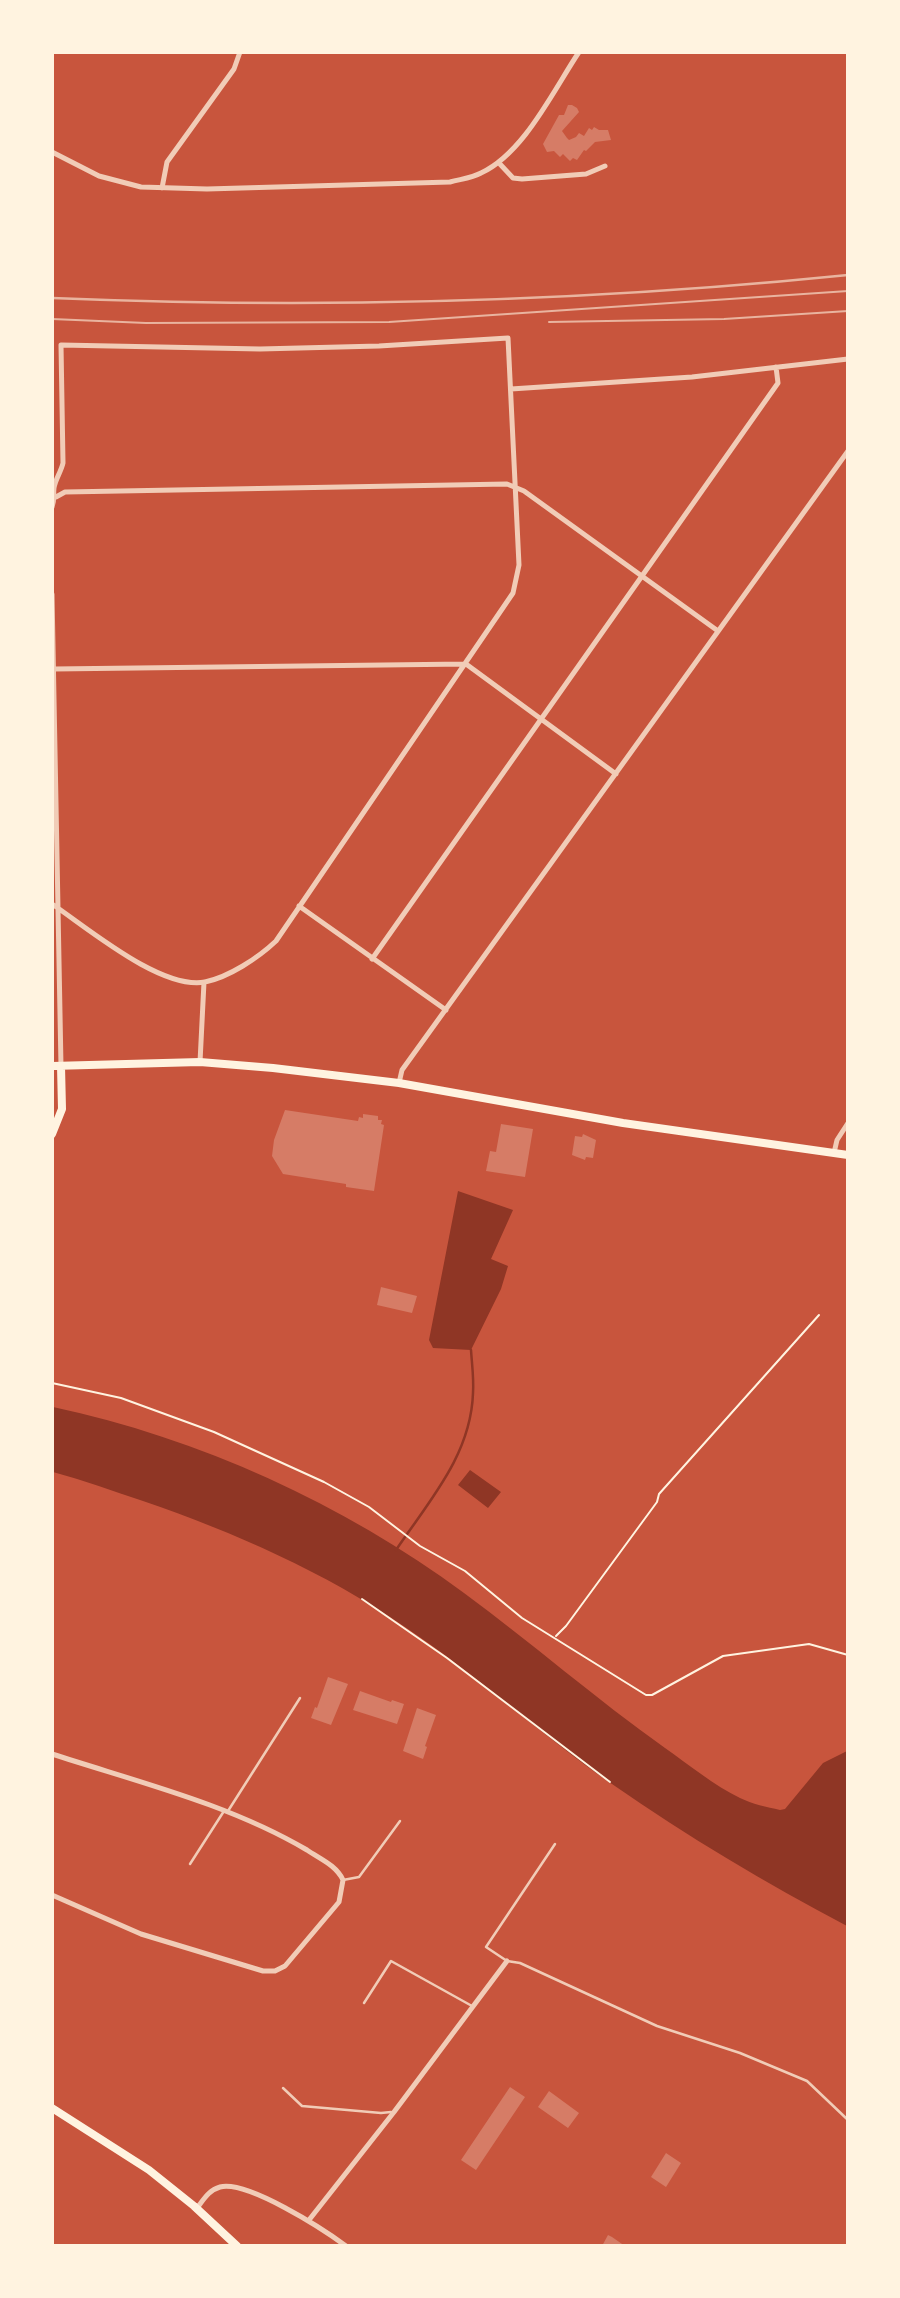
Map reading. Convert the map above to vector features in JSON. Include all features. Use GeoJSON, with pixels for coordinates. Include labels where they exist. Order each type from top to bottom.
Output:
{"type":"FeatureCollection","features":[{"type":"Feature","properties":{"kind":"main road"},"geometry":{"type":"LineString","coordinates":[[52,1133],[62,1109],[57,1066],[200,1062],[399,1083],[628,1124],[848,1154]]}},
{"type":"Feature","properties":{"kind":"main road"},"geometry":{"type":"LineString","coordinates":[[52,2108],[140,2163],[197,2208],[237,2245]]}},
{"type":"Feature","properties":{"kind":"street"},"geometry":{"type":"LineString","coordinates":[[162,188],[167,162],[234,69],[240,52]]}},
{"type":"Feature","properties":{"kind":"street"},"geometry":{"type":"LineString","coordinates":[[52,152],[109,179],[141,187],[433,184],[474,177],[510,155],[579,52]]}},
{"type":"Feature","properties":{"kind":"street"},"geometry":{"type":"LineString","coordinates":[[499,163],[513,178],[523,179],[586,174],[605,166]]}},
{"type":"Feature","properties":{"kind":"street"},"geometry":{"type":"LineString","coordinates":[[52,507],[56,497],[55,486],[63,463],[61,345],[260,349],[379,346],[508,338],[519,565],[516,584],[509,602],[276,942],[234,970],[204,982],[184,981],[146,968],[55,906]]}},
{"type":"Feature","properties":{"kind":"street"},"geometry":{"type":"LineString","coordinates":[[511,389],[692,377],[848,359]]}},
{"type":"Feature","properties":{"kind":"street"},"geometry":{"type":"LineString","coordinates":[[372,959],[778,383],[776,368]]}},
{"type":"Feature","properties":{"kind":"street"},"geometry":{"type":"LineString","coordinates":[[399,1083],[402,1070],[848,451]]}},
{"type":"Feature","properties":{"kind":"street"},"geometry":{"type":"LineString","coordinates":[[56,497],[67,492],[507,484],[515,486],[718,631]]}},
{"type":"Feature","properties":{"kind":"street"},"geometry":{"type":"LineString","coordinates":[[52,594],[57,1066]]}},
{"type":"Feature","properties":{"kind":"street"},"geometry":{"type":"LineString","coordinates":[[54,668],[466,664],[616,774]]}},
{"type":"Feature","properties":{"kind":"street"},"geometry":{"type":"LineString","coordinates":[[299,906],[446,1010]]}},
{"type":"Feature","properties":{"kind":"street"},"geometry":{"type":"LineString","coordinates":[[200,1062],[204,982]]}},
{"type":"Feature","properties":{"kind":"street"},"geometry":{"type":"LineString","coordinates":[[834,1153],[837,1140],[848,1122]]}},
{"type":"Feature","properties":{"kind":"street"},"geometry":{"type":"LineString","coordinates":[[52,1754],[262,1825],[331,1865],[343,1881],[339,1902],[285,1966],[275,1970],[263,1970],[141,1934],[52,1895]]}},
{"type":"Feature","properties":{"kind":"street"},"geometry":{"type":"LineString","coordinates":[[309,2220],[507,1961]]}},
{"type":"Feature","properties":{"kind":"street"},"geometry":{"type":"LineString","coordinates":[[197,2208],[210,2191],[231,2185],[309,2220],[346,2245]]}},
{"type":"Feature","properties":{"kind":"lane"},"geometry":{"type":"LineString","coordinates":[[190,1864],[300,1698]]}},
{"type":"Feature","properties":{"kind":"lane"},"geometry":{"type":"LineString","coordinates":[[343,1881],[359,1877],[400,1821]]}},
{"type":"Feature","properties":{"kind":"lane"},"geometry":{"type":"LineString","coordinates":[[555,1844],[486,1947],[507,1961],[520,1963],[657,2026],[740,2053],[807,2081],[848,2120]]}},
{"type":"Feature","properties":{"kind":"lane"},"geometry":{"type":"LineString","coordinates":[[364,2003],[391,1961],[472,2007]]}},
{"type":"Feature","properties":{"kind":"lane"},"geometry":{"type":"LineString","coordinates":[[283,2088],[302,2106],[394,2112]]}},
{"type":"Feature","properties":{"kind":"path"},"geometry":{"type":"LineString","coordinates":[[555,1637],[566,1626],[657,1502],[659,1494],[819,1315]]}},
{"type":"Feature","properties":{"kind":"path"},"geometry":{"type":"LineString","coordinates":[[52,1383],[121,1398],[261,1451],[350,1495],[409,1539],[465,1571],[522,1618],[646,1695],[652,1695],[723,1656],[809,1644],[848,1655]]}},
{"type":"Feature","properties":{"kind":"path"},"geometry":{"type":"LineString","coordinates":[[362,1599],[406,1627],[610,1783]]}},
{"type":"Feature","properties":{"kind":"shaded area"},"geometry":{"type":"Polygon","coordinates":[[[458,1191],[513,1210],[491,1259],[508,1266],[501,1289],[471,1350],[433,1348],[429,1340],[458,1191]]]}},
{"type":"Feature","properties":{"kind":"shaded area"},"geometry":{"type":"Polygon","coordinates":[[[53,1407],[108,1420],[216,1456],[320,1503],[370,1531],[464,1593],[639,1729],[711,1781],[745,1800],[785,1809],[823,1763],[847,1751],[847,1926],[669,1823],[586,1765],[432,1646],[343,1589],[279,1555],[212,1526],[53,1472],[53,1407]]]}},
{"type":"Feature","properties":{"kind":"shaded area"},"geometry":{"type":"Polygon","coordinates":[[[470,1470],[501,1492],[488,1508],[458,1485],[470,1470]]]}},
{"type":"Feature","properties":{"kind":"building"},"geometry":{"type":"Polygon","coordinates":[[[568,105],[577,108],[579,112],[562,131],[569,140],[579,133],[584,136],[589,128],[592,130],[594,127],[608,130],[611,140],[595,142],[584,150],[577,160],[573,158],[570,161],[563,154],[560,157],[554,151],[547,152],[543,144],[559,115],[564,115],[568,105]]]}},
{"type":"Feature","properties":{"kind":"building"},"geometry":{"type":"Polygon","coordinates":[[[285,1110],[358,1121],[359,1117],[363,1118],[363,1114],[378,1116],[378,1120],[382,1120],[381,1124],[384,1125],[374,1191],[283,1174],[272,1156],[274,1140],[285,1110]]]}},
{"type":"Feature","properties":{"kind":"building"},"geometry":{"type":"Polygon","coordinates":[[[501,1124],[533,1129],[525,1177],[486,1171],[490,1151],[496,1152],[501,1124]]]}},
{"type":"Feature","properties":{"kind":"building"},"geometry":{"type":"Polygon","coordinates":[[[583,1134],[596,1140],[593,1158],[586,1157],[585,1160],[572,1155],[575,1136],[582,1137],[583,1134]]]}},
{"type":"Feature","properties":{"kind":"building"},"geometry":{"type":"Polygon","coordinates":[[[381,1287],[417,1296],[412,1313],[377,1305],[381,1287]]]}},
{"type":"Feature","properties":{"kind":"building"},"geometry":{"type":"Polygon","coordinates":[[[328,1677],[348,1684],[331,1725],[311,1718],[328,1677]]]}},
{"type":"Feature","properties":{"kind":"building"},"geometry":{"type":"Polygon","coordinates":[[[360,1691],[404,1704],[397,1724],[353,1710],[360,1691]]]}},
{"type":"Feature","properties":{"kind":"building"},"geometry":{"type":"Polygon","coordinates":[[[417,1708],[436,1715],[423,1759],[403,1751],[417,1708]]]}},
{"type":"Feature","properties":{"kind":"building"},"geometry":{"type":"Polygon","coordinates":[[[510,2087],[525,2097],[476,2170],[461,2160],[510,2087]]]}},
{"type":"Feature","properties":{"kind":"building"},"geometry":{"type":"Polygon","coordinates":[[[549,2091],[579,2113],[568,2128],[538,2107],[549,2091]]]}},
{"type":"Feature","properties":{"kind":"building"},"geometry":{"type":"Polygon","coordinates":[[[666,2153],[681,2163],[666,2187],[651,2177],[666,2153]]]}},
{"type":"Feature","properties":{"kind":"building"},"geometry":{"type":"Polygon","coordinates":[[[608,2235],[612,2237],[625,2246],[602,2246],[608,2235]]]}},
{"type":"Feature","properties":{"kind":"waterway"},"geometry":{"type":"LineString","coordinates":[[396,1550],[446,1476],[465,1437],[473,1393],[471,1350]]}},
{"type":"Feature","properties":{"kind":"tram line"},"geometry":{"type":"LineString","coordinates":[[52,319],[146,323],[389,322],[848,291]]}},
{"type":"Feature","properties":{"kind":"tram line"},"geometry":{"type":"LineString","coordinates":[[549,322],[724,319],[848,311]]}},
{"type":"Feature","properties":{"kind":"railway"},"geometry":{"type":"LineString","coordinates":[[52,298],[251,303],[450,301],[649,292],[848,275]]}}]}
